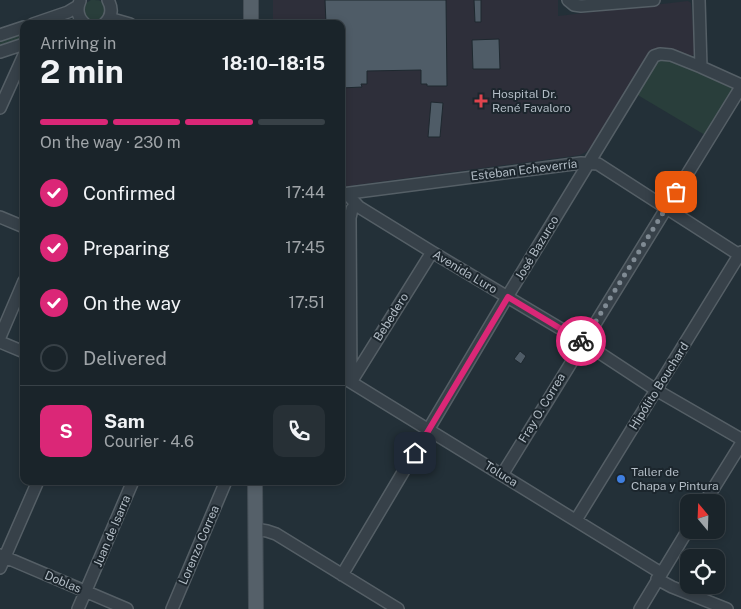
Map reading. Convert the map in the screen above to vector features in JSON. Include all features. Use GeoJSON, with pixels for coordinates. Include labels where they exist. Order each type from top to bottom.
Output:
{"type":"FeatureCollection","features":[{"type":"Feature","properties":{"kind":"main road"},"geometry":{"type":"LineString","coordinates":[[251,0],[251,20]]}},
{"type":"Feature","properties":{"kind":"main road"},"geometry":{"type":"LineString","coordinates":[[255,485],[256,609]]}},
{"type":"Feature","properties":{"kind":"street"},"geometry":{"type":"LineString","coordinates":[[106,20],[111,8],[108,0]]}},
{"type":"Feature","properties":{"kind":"street"},"geometry":{"type":"LineString","coordinates":[[569,1],[574,5],[581,6],[654,0]]}},
{"type":"Feature","properties":{"kind":"street"},"geometry":{"type":"LineString","coordinates":[[699,0],[701,66],[741,86]]}},
{"type":"Feature","properties":{"kind":"street"},"geometry":{"type":"LineString","coordinates":[[77,2],[79,16],[82,20]]}},
{"type":"Feature","properties":{"kind":"street"},"geometry":{"type":"LineString","coordinates":[[45,20],[68,12],[77,2]]}},
{"type":"Feature","properties":{"kind":"street"},"geometry":{"type":"LineString","coordinates":[[0,35],[20,28]]}},
{"type":"Feature","properties":{"kind":"street"},"geometry":{"type":"LineString","coordinates":[[0,52],[20,49]]}},
{"type":"Feature","properties":{"kind":"street","name":"José Bazurco"},"geometry":{"type":"LineString","coordinates":[[342,575],[428,429],[654,56],[660,54],[671,55],[701,66]]}},
{"type":"Feature","properties":{"kind":"street"},"geometry":{"type":"LineString","coordinates":[[0,108],[20,56]]}},
{"type":"Feature","properties":{"kind":"street","name":"Fray O. Correa"},"geometry":{"type":"LineString","coordinates":[[502,475],[741,86]]}},
{"type":"Feature","properties":{"kind":"street","name":"Esteban Echeverría"},"geometry":{"type":"LineString","coordinates":[[345,194],[590,162],[598,164],[740,254]]}},
{"type":"Feature","properties":{"kind":"street","name":"Avenida Luro"},"geometry":{"type":"LineString","coordinates":[[345,195],[356,204],[432,252],[583,342],[656,390],[741,439]]}},
{"type":"Feature","properties":{"kind":"street"},"geometry":{"type":"LineString","coordinates":[[346,379],[350,218],[352,209],[356,204]]}},
{"type":"Feature","properties":{"kind":"street"},"geometry":{"type":"LineString","coordinates":[[0,217],[20,225]]}},
{"type":"Feature","properties":{"kind":"street","name":"Bebedero"},"geometry":{"type":"LineString","coordinates":[[346,379],[432,252]]}},
{"type":"Feature","properties":{"kind":"street","name":"Hipólito Bouchard"},"geometry":{"type":"LineString","coordinates":[[576,520],[740,254]]}},
{"type":"Feature","properties":{"kind":"street"},"geometry":{"type":"LineString","coordinates":[[0,337],[20,290]]}},
{"type":"Feature","properties":{"kind":"street"},"geometry":{"type":"LineString","coordinates":[[0,342],[20,350]]}},
{"type":"Feature","properties":{"kind":"street","name":"Toluca"},"geometry":{"type":"LineString","coordinates":[[346,379],[576,520],[660,576],[672,587],[728,609]]}},
{"type":"Feature","properties":{"kind":"street"},"geometry":{"type":"LineString","coordinates":[[710,494],[741,444]]}},
{"type":"Feature","properties":{"kind":"street"},"geometry":{"type":"LineString","coordinates":[[2,560],[36,485]]}},
{"type":"Feature","properties":{"kind":"street","name":"Juan de Isarra"},"geometry":{"type":"LineString","coordinates":[[78,609],[132,485]]}},
{"type":"Feature","properties":{"kind":"street","name":"Lorenzo Correa"},"geometry":{"type":"LineString","coordinates":[[172,609],[224,485]]}},
{"type":"Feature","properties":{"kind":"street"},"geometry":{"type":"LineString","coordinates":[[255,529],[276,534],[394,608]]}},
{"type":"Feature","properties":{"kind":"street"},"geometry":{"type":"LineString","coordinates":[[640,609],[682,539]]}},
{"type":"Feature","properties":{"kind":"street","name":"Doblas"},"geometry":{"type":"LineString","coordinates":[[2,560],[86,591],[127,609]]}},
{"type":"Feature","properties":{"kind":"shaded area","name":"Hospital Dr. René Favaloro"},"geometry":{"type":"Polygon","coordinates":[[[273,0],[558,0],[558,16],[688,1],[691,3],[695,50],[694,55],[689,57],[663,48],[657,49],[651,54],[592,146],[580,155],[345,186],[345,20],[273,20],[273,0]]]}},
{"type":"Feature","properties":{"kind":"green space"},"geometry":{"type":"Polygon","coordinates":[[[98,0],[105,5],[108,12],[102,20],[87,20],[83,10],[87,2],[98,0]]]}},
{"type":"Feature","properties":{"kind":"green space"},"geometry":{"type":"Polygon","coordinates":[[[20,32],[20,40],[0,47],[0,39],[20,32]]]}},
{"type":"Feature","properties":{"kind":"green space"},"geometry":{"type":"Polygon","coordinates":[[[669,58],[734,87],[705,135],[636,94],[656,62],[669,58]]]}},
{"type":"Feature","properties":{"kind":"building"},"geometry":{"type":"Polygon","coordinates":[[[325,0],[446,0],[447,86],[427,86],[427,84],[421,84],[421,70],[367,71],[367,84],[361,84],[362,87],[345,88],[345,20],[326,20],[325,0]]]}},
{"type":"Feature","properties":{"kind":"building"},"geometry":{"type":"Polygon","coordinates":[[[474,0],[481,0],[481,22],[475,22],[474,0]]]}},
{"type":"Feature","properties":{"kind":"building"},"geometry":{"type":"Polygon","coordinates":[[[499,39],[500,69],[473,69],[472,40],[499,39]]]}},
{"type":"Feature","properties":{"kind":"building"},"geometry":{"type":"Polygon","coordinates":[[[431,102],[443,103],[440,137],[428,137],[431,102]]]}},
{"type":"Feature","properties":{"kind":"building"},"geometry":{"type":"Polygon","coordinates":[[[520,351],[526,356],[521,364],[514,359],[520,351]]]}},
{"type":"Feature","properties":{"kind":"way so far"},"geometry":{"type":"LineString","coordinates":[[581,341],[583,342],[676,192]]}},
{"type":"Feature","properties":{"kind":"place","name":"Hospital Dr. René Favaloro"},"geometry":{"type":"Point","coordinates":[481,101]}},
{"type":"Feature","properties":{"kind":"place","name":"Taller de Chapa y Pintura"},"geometry":{"type":"Point","coordinates":[621,479]}},
{"type":"Feature","properties":{"kind":"route"},"geometry":{"type":"LineString","coordinates":[[415,453],[508,297],[581,341]]}}]}
